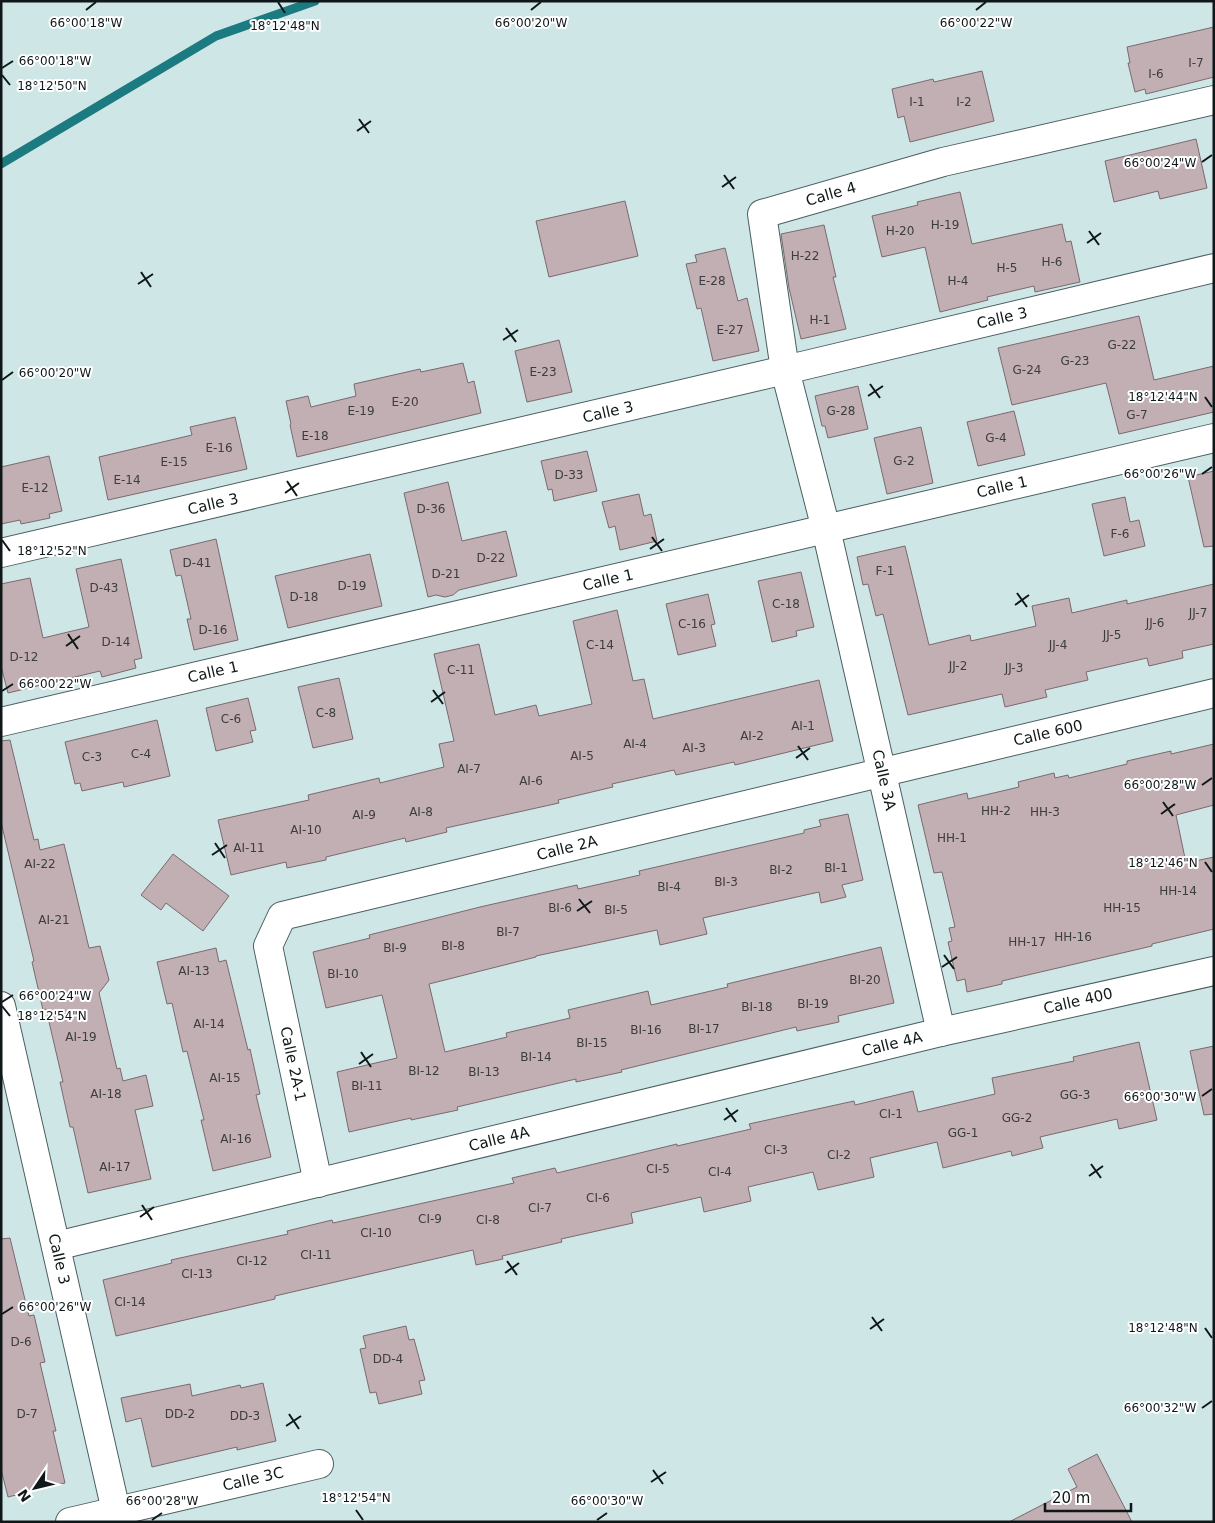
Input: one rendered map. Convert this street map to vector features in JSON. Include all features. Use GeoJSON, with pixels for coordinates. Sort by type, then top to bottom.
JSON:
{"type":"FeatureCollection","features":[{"type":"Feature","properties":{"kind":"street","name":"Calle 4"},"geometry":{"type":"LineString","coordinates":[[826,529],[784,370],[762,214],[943,162],[1214,100]]}},
{"type":"Feature","properties":{"kind":"street","name":"Calle 3"},"geometry":{"type":"LineString","coordinates":[[1,554],[1214,268]]}},
{"type":"Feature","properties":{"kind":"street","name":"Calle 1"},"geometry":{"type":"LineString","coordinates":[[1,722],[1214,438]]}},
{"type":"Feature","properties":{"kind":"street","name":"Calle 3A"},"geometry":{"type":"LineString","coordinates":[[826,529],[941,1032]]}},
{"type":"Feature","properties":{"kind":"street","name":"Calle 600"},"geometry":{"type":"LineString","coordinates":[[882,772],[1214,693]]}},
{"type":"Feature","properties":{"kind":"street","name":"Calle 2A"},"geometry":{"type":"LineString","coordinates":[[268,946],[282,916],[882,772]]}},
{"type":"Feature","properties":{"kind":"street","name":"Calle 2A-1"},"geometry":{"type":"LineString","coordinates":[[268,946],[318,1183]]}},
{"type":"Feature","properties":{"kind":"street","name":"Calle 400"},"geometry":{"type":"LineString","coordinates":[[941,1032],[1214,971]]}},
{"type":"Feature","properties":{"kind":"street","name":"Calle 3"},"geometry":{"type":"LineString","coordinates":[[1,1006],[116,1511]]}},
{"type":"Feature","properties":{"kind":"street","name":"Calle 4A"},"geometry":{"type":"LineString","coordinates":[[56,1246],[941,1032]]}},
{"type":"Feature","properties":{"kind":"street","name":"Calle 3C"},"geometry":{"type":"LineString","coordinates":[[70,1522],[319,1464]]}},
{"type":"Feature","properties":{"kind":"building"},"geometry":{"type":"Polygon","coordinates":[[[1214,27],[1214,77],[1146,94],[1145,89],[1135,92],[1128,63],[1130,63],[1127,47],[1214,27]]]}},
{"type":"Feature","properties":{"kind":"building"},"geometry":{"type":"Polygon","coordinates":[[[982,71],[994,121],[910,142],[904,116],[898,118],[892,89],[933,79],[934,82],[982,71]]]}},
{"type":"Feature","properties":{"kind":"building"},"geometry":{"type":"Polygon","coordinates":[[[1196,139],[1207,188],[1160,199],[1158,191],[1114,202],[1105,161],[1196,139]]]}},
{"type":"Feature","properties":{"kind":"building"},"geometry":{"type":"Polygon","coordinates":[[[960,192],[972,244],[1062,224],[1066,242],[1071,241],[1080,282],[1035,292],[1034,286],[987,297],[988,300],[940,312],[925,247],[882,257],[872,216],[918,205],[917,202],[960,192]]]}},
{"type":"Feature","properties":{"kind":"building"},"geometry":{"type":"Polygon","coordinates":[[[625,201],[638,256],[549,277],[536,221],[625,201]]]}},
{"type":"Feature","properties":{"kind":"building"},"geometry":{"type":"Polygon","coordinates":[[[824,225],[836,277],[833,277],[846,329],[801,339],[789,288],[781,234],[824,225]]]}},
{"type":"Feature","properties":{"kind":"building"},"geometry":{"type":"Polygon","coordinates":[[[725,248],[738,301],[747,298],[759,351],[713,361],[701,308],[697,309],[686,264],[697,262],[695,255],[725,248]]]}},
{"type":"Feature","properties":{"kind":"building"},"geometry":{"type":"Polygon","coordinates":[[[1139,316],[1154,380],[1214,366],[1214,412],[1119,434],[1106,383],[1012,405],[998,348],[1139,316]]]}},
{"type":"Feature","properties":{"kind":"building"},"geometry":{"type":"Polygon","coordinates":[[[559,340],[572,392],[527,402],[515,351],[559,340]]]}},
{"type":"Feature","properties":{"kind":"building"},"geometry":{"type":"Polygon","coordinates":[[[463,363],[468,383],[474,381],[481,413],[297,457],[286,401],[308,396],[311,407],[356,396],[354,384],[420,369],[421,372],[463,363]]]}},
{"type":"Feature","properties":{"kind":"building"},"geometry":{"type":"Polygon","coordinates":[[[858,386],[868,429],[828,438],[825,426],[822,426],[815,396],[858,386]]]}},
{"type":"Feature","properties":{"kind":"building"},"geometry":{"type":"Polygon","coordinates":[[[1014,411],[1025,455],[978,466],[967,422],[1014,411]]]}},
{"type":"Feature","properties":{"kind":"building"},"geometry":{"type":"Polygon","coordinates":[[[235,417],[247,469],[108,500],[99,457],[192,435],[190,427],[235,417]]]}},
{"type":"Feature","properties":{"kind":"building"},"geometry":{"type":"Polygon","coordinates":[[[921,427],[933,483],[887,494],[874,438],[921,427]]]}},
{"type":"Feature","properties":{"kind":"building"},"geometry":{"type":"Polygon","coordinates":[[[587,451],[597,491],[554,501],[552,489],[548,490],[541,461],[587,451]]]}},
{"type":"Feature","properties":{"kind":"building"},"geometry":{"type":"Polygon","coordinates":[[[49,456],[62,511],[49,514],[50,518],[21,524],[20,520],[1,524],[1,467],[49,456]]]}},
{"type":"Feature","properties":{"kind":"building"},"geometry":{"type":"Polygon","coordinates":[[[1214,471],[1214,546],[1204,547],[1188,477],[1214,471]]]}},
{"type":"Feature","properties":{"kind":"building"},"geometry":{"type":"Polygon","coordinates":[[[448,482],[462,541],[506,531],[517,576],[459,590],[453,595],[445,597],[436,595],[428,597],[404,493],[448,482]]]}},
{"type":"Feature","properties":{"kind":"building"},"geometry":{"type":"Polygon","coordinates":[[[639,494],[644,516],[651,514],[657,541],[620,550],[615,526],[609,528],[602,502],[639,494]]]}},
{"type":"Feature","properties":{"kind":"building"},"geometry":{"type":"Polygon","coordinates":[[[1125,497],[1130,522],[1139,520],[1145,546],[1104,556],[1092,504],[1125,497]]]}},
{"type":"Feature","properties":{"kind":"building"},"geometry":{"type":"Polygon","coordinates":[[[216,539],[238,640],[194,650],[187,619],[191,619],[181,575],[176,576],[170,550],[216,539]]]}},
{"type":"Feature","properties":{"kind":"building"},"geometry":{"type":"Polygon","coordinates":[[[905,546],[929,645],[970,635],[971,641],[1036,626],[1032,606],[1069,598],[1072,613],[1127,600],[1127,604],[1214,584],[1214,644],[1182,651],[1183,658],[1149,666],[1147,658],[1086,672],[1088,680],[1045,690],[1047,697],[1005,707],[1002,694],[908,715],[883,614],[876,616],[868,584],[863,585],[857,557],[905,546]]]}},
{"type":"Feature","properties":{"kind":"building"},"geometry":{"type":"Polygon","coordinates":[[[370,554],[382,606],[288,628],[275,576],[370,554]]]}},
{"type":"Feature","properties":{"kind":"building"},"geometry":{"type":"Polygon","coordinates":[[[121,559],[142,658],[134,660],[136,668],[102,677],[100,671],[8,693],[1,666],[1,584],[30,578],[43,638],[89,627],[76,569],[121,559]]]}},
{"type":"Feature","properties":{"kind":"building"},"geometry":{"type":"Polygon","coordinates":[[[801,572],[814,627],[796,631],[797,636],[772,642],[758,581],[801,572]]]}},
{"type":"Feature","properties":{"kind":"building"},"geometry":{"type":"Polygon","coordinates":[[[708,594],[715,624],[711,625],[716,646],[678,655],[666,604],[708,594]]]}},
{"type":"Feature","properties":{"kind":"building"},"geometry":{"type":"Polygon","coordinates":[[[617,610],[633,681],[644,679],[653,719],[819,680],[833,741],[735,765],[734,762],[676,775],[674,770],[612,784],[613,787],[558,800],[559,803],[446,828],[447,832],[406,842],[405,838],[326,857],[326,860],[287,868],[286,862],[231,875],[218,820],[309,800],[308,795],[379,778],[380,783],[444,767],[439,744],[454,741],[434,654],[479,644],[495,715],[536,705],[539,716],[592,704],[573,621],[617,610]]]}},
{"type":"Feature","properties":{"kind":"building"},"geometry":{"type":"Polygon","coordinates":[[[339,678],[353,739],[313,748],[298,687],[339,678]]]}},
{"type":"Feature","properties":{"kind":"building"},"geometry":{"type":"Polygon","coordinates":[[[248,698],[256,730],[250,731],[253,742],[216,751],[206,708],[248,698]]]}},
{"type":"Feature","properties":{"kind":"building"},"geometry":{"type":"Polygon","coordinates":[[[157,720],[170,776],[124,787],[123,782],[82,791],[80,783],[75,784],[65,742],[157,720]]]}},
{"type":"Feature","properties":{"kind":"building"},"geometry":{"type":"Polygon","coordinates":[[[10,740],[34,840],[38,839],[40,850],[64,844],[89,948],[100,946],[109,980],[99,993],[117,1069],[120,1068],[123,1081],[146,1075],[153,1106],[135,1110],[151,1179],[88,1193],[73,1127],[70,1127],[60,1082],[63,1082],[46,1009],[43,1010],[32,962],[34,961],[1,822],[1,741],[10,740]]]}},
{"type":"Feature","properties":{"kind":"building"},"geometry":{"type":"Polygon","coordinates":[[[1214,744],[1214,805],[1176,815],[1186,863],[1214,857],[1214,929],[1152,944],[1152,946],[1002,981],[1002,984],[967,992],[965,979],[957,981],[948,942],[952,941],[949,928],[955,927],[942,872],[934,873],[918,805],[967,793],[968,799],[1019,787],[1018,782],[1054,773],[1055,778],[1068,775],[1069,778],[1127,764],[1127,761],[1171,751],[1171,754],[1214,744]]]}},
{"type":"Feature","properties":{"kind":"building"},"geometry":{"type":"Polygon","coordinates":[[[848,814],[863,880],[842,885],[846,897],[821,903],[819,892],[703,918],[707,934],[660,945],[657,930],[536,956],[429,984],[445,1052],[507,1037],[506,1033],[570,1018],[568,1010],[648,991],[651,1005],[728,987],[727,984],[881,947],[894,1003],[838,1016],[839,1022],[797,1031],[796,1027],[621,1070],[622,1072],[576,1082],[576,1079],[457,1107],[458,1110],[349,1132],[337,1072],[397,1058],[382,995],[326,1008],[313,952],[370,938],[369,935],[480,907],[577,885],[578,889],[640,875],[639,871],[804,833],[804,830],[821,826],[819,820],[848,814]]]}},
{"type":"Feature","properties":{"kind":"building"},"geometry":{"type":"Polygon","coordinates":[[[173,854],[229,896],[203,931],[166,903],[161,910],[141,895],[173,854]]]}},
{"type":"Feature","properties":{"kind":"building"},"geometry":{"type":"Polygon","coordinates":[[[216,948],[219,962],[226,960],[248,1050],[250,1049],[260,1094],[256,1095],[271,1157],[213,1171],[201,1120],[204,1120],[187,1051],[183,1052],[172,1003],[167,1004],[157,962],[216,948]]]}},
{"type":"Feature","properties":{"kind":"building"},"geometry":{"type":"Polygon","coordinates":[[[1139,1042],[1157,1120],[1119,1129],[1117,1119],[1040,1137],[1043,1148],[1012,1156],[1011,1151],[943,1168],[937,1142],[870,1158],[874,1177],[818,1190],[813,1172],[748,1187],[751,1201],[704,1212],[701,1197],[631,1213],[633,1223],[561,1239],[562,1242],[502,1256],[503,1259],[476,1265],[473,1250],[275,1296],[275,1299],[116,1336],[103,1280],[172,1263],[171,1260],[288,1234],[287,1231],[332,1220],[333,1223],[514,1183],[512,1178],[555,1168],[557,1173],[677,1144],[677,1146],[751,1129],[749,1124],[854,1101],[855,1105],[913,1091],[918,1112],[995,1094],[992,1078],[1074,1061],[1073,1057],[1139,1042]]]}},
{"type":"Feature","properties":{"kind":"building"},"geometry":{"type":"Polygon","coordinates":[[[1214,1046],[1214,1114],[1204,1115],[1190,1051],[1214,1046]]]}},
{"type":"Feature","properties":{"kind":"building"},"geometry":{"type":"Polygon","coordinates":[[[10,1238],[29,1316],[34,1315],[45,1362],[40,1363],[56,1431],[53,1431],[65,1483],[8,1497],[1,1469],[1,1239],[10,1238]]]}},
{"type":"Feature","properties":{"kind":"building"},"geometry":{"type":"Polygon","coordinates":[[[406,1326],[409,1340],[414,1339],[425,1380],[419,1381],[422,1394],[379,1404],[376,1392],[370,1393],[360,1349],[366,1348],[363,1336],[406,1326]]]}},
{"type":"Feature","properties":{"kind":"building"},"geometry":{"type":"Polygon","coordinates":[[[263,1383],[276,1441],[237,1450],[237,1447],[152,1467],[141,1418],[126,1422],[121,1398],[190,1384],[192,1396],[240,1385],[241,1388],[263,1383]]]}},
{"type":"Feature","properties":{"kind":"building"},"geometry":{"type":"Polygon","coordinates":[[[1097,1454],[1132,1522],[1009,1522],[1077,1487],[1068,1469],[1097,1454]]]}},
{"type":"Feature","properties":{"kind":"waterway"},"geometry":{"type":"LineString","coordinates":[[1,164],[216,36],[315,1]]}}]}
